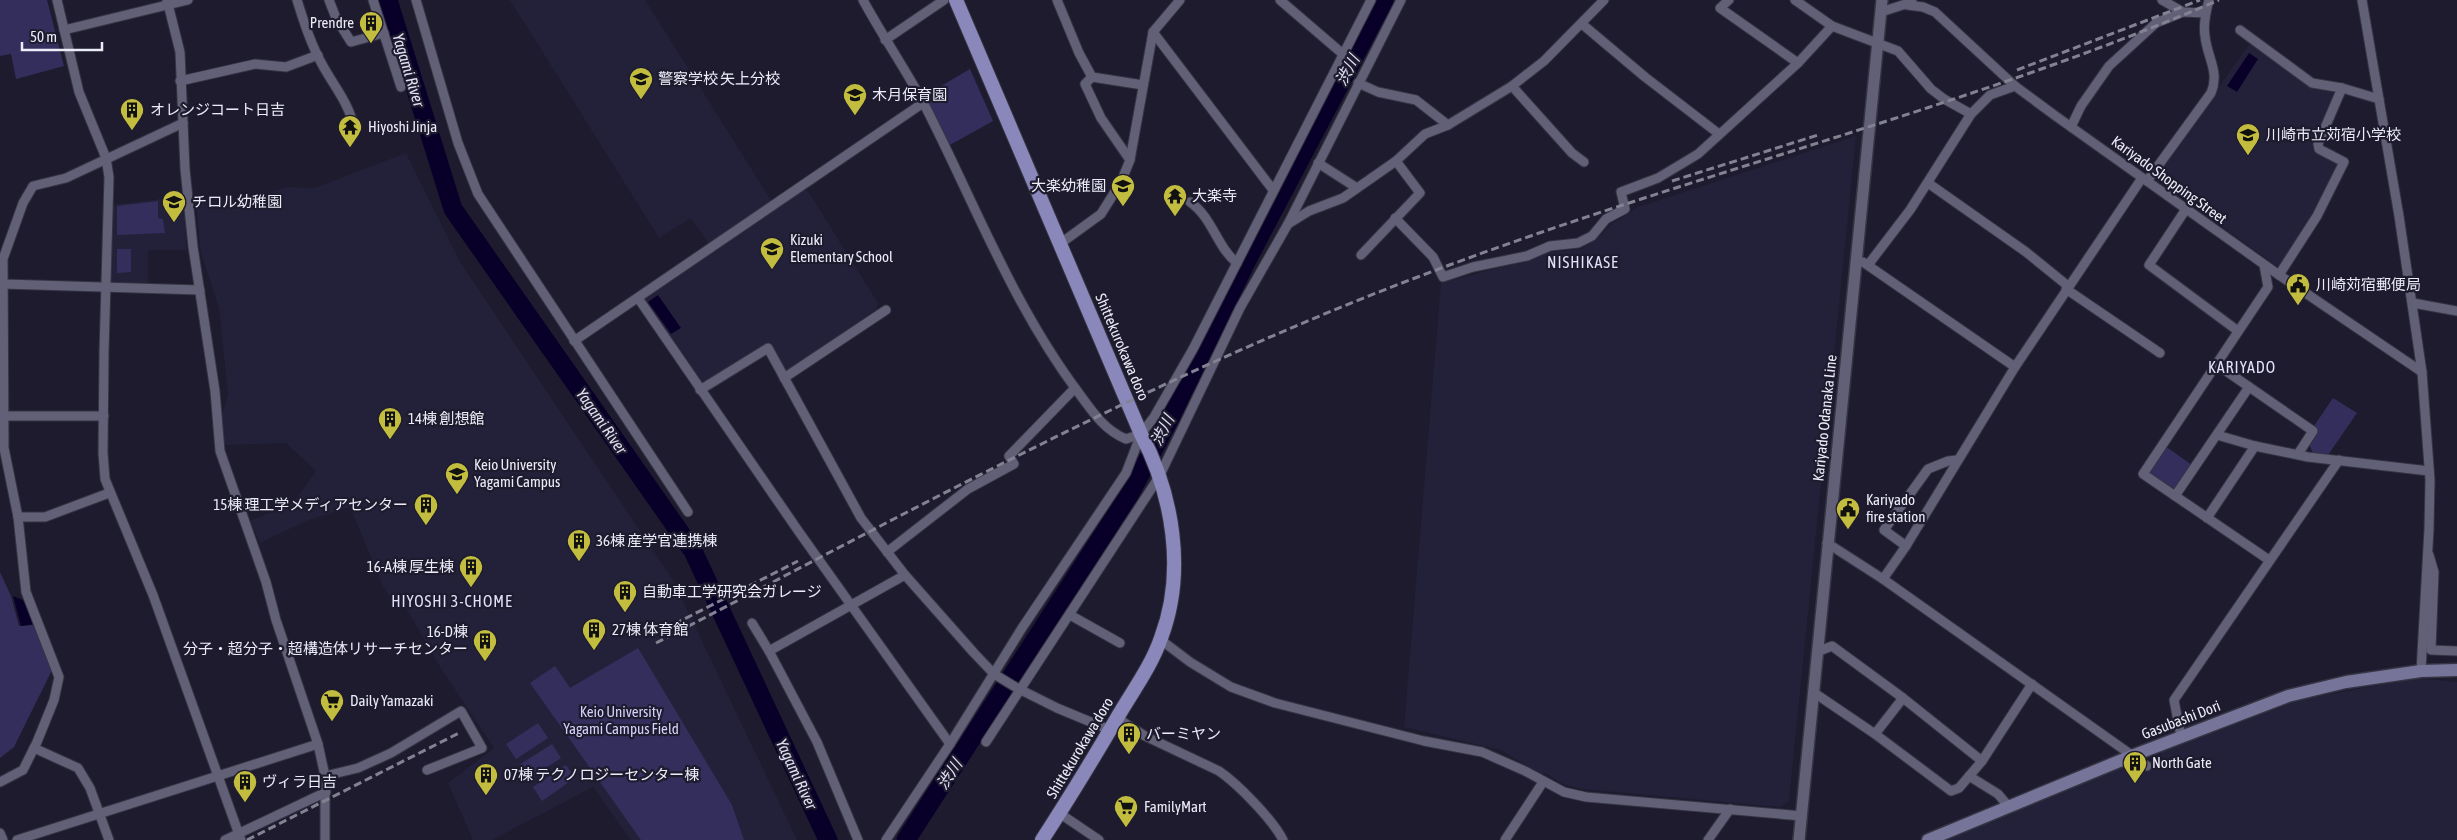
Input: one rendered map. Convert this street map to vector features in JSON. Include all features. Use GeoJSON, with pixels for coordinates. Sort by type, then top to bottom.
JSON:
{"type":"FeatureCollection","features":[{"type":"Feature","properties":{"kind":"main road","name":"Shittekurokawa doro"},"geometry":{"type":"LineString","coordinates":[[956,0],[1158,473],[1172,525],[1174,553],[1172,592],[1161,640],[1113,724],[1042,840]]}},
{"type":"Feature","properties":{"kind":"main road","name":"Gasubashi Dori"},"geometry":{"type":"LineString","coordinates":[[1928,840],[2134,755],[2288,696],[2346,682],[2421,671],[2457,670]]}},
{"type":"Feature","properties":{"kind":"street"},"geometry":{"type":"LineString","coordinates":[[57,0],[79,92],[106,158],[109,177],[103,453],[105,479],[153,595],[240,836]]}},
{"type":"Feature","properties":{"kind":"street"},"geometry":{"type":"LineString","coordinates":[[64,30],[167,3],[188,0]]}},
{"type":"Feature","properties":{"kind":"street"},"geometry":{"type":"LineString","coordinates":[[297,0],[318,56],[352,120],[354,128],[350,133]]}},
{"type":"Feature","properties":{"kind":"street"},"geometry":{"type":"LineString","coordinates":[[329,0],[336,18],[351,42],[384,33]]}},
{"type":"Feature","properties":{"kind":"street"},"geometry":{"type":"LineString","coordinates":[[373,0],[401,87]]}},
{"type":"Feature","properties":{"kind":"street"},"geometry":{"type":"LineString","coordinates":[[416,0],[458,143],[478,194],[688,512]]}},
{"type":"Feature","properties":{"kind":"street"},"geometry":{"type":"LineString","coordinates":[[863,0],[923,103],[1002,267],[1061,369],[1101,423],[1113,434],[1126,440],[1144,440]]}},
{"type":"Feature","properties":{"kind":"street"},"geometry":{"type":"LineString","coordinates":[[885,40],[944,0]]}},
{"type":"Feature","properties":{"kind":"street"},"geometry":{"type":"LineString","coordinates":[[1057,0],[1079,53],[1092,77]]}},
{"type":"Feature","properties":{"kind":"street"},"geometry":{"type":"LineString","coordinates":[[1061,243],[1101,214],[1122,182],[1130,160],[1153,32],[1180,0]]}},
{"type":"Feature","properties":{"kind":"street"},"geometry":{"type":"LineString","coordinates":[[1280,0],[1344,55]]}},
{"type":"Feature","properties":{"kind":"street"},"geometry":{"type":"LineString","coordinates":[[886,840],[996,675],[1126,473],[1154,417],[1188,358],[1371,0]]}},
{"type":"Feature","properties":{"kind":"street"},"geometry":{"type":"LineString","coordinates":[[986,742],[1019,689],[1070,615],[1158,473],[1240,308],[1288,224],[1401,0]]}},
{"type":"Feature","properties":{"kind":"street"},"geometry":{"type":"LineString","coordinates":[[1288,224],[1309,211],[1343,198],[1396,160],[1425,134],[1448,125],[1512,86],[1544,61],[1604,0]]}},
{"type":"Feature","properties":{"kind":"street"},"geometry":{"type":"LineString","coordinates":[[1730,0],[1720,8],[1798,63]]}},
{"type":"Feature","properties":{"kind":"street"},"geometry":{"type":"LineString","coordinates":[[1795,0],[1832,26],[1898,51],[1931,89],[1971,114]]}},
{"type":"Feature","properties":{"kind":"street"},"geometry":{"type":"LineString","coordinates":[[2162,0],[2183,12]]}},
{"type":"Feature","properties":{"kind":"street"},"geometry":{"type":"LineString","coordinates":[[1883,579],[1906,546],[2015,367],[2067,288],[2145,179],[2210,93],[2215,84],[2215,73],[2204,36],[2209,0]]}},
{"type":"Feature","properties":{"kind":"street"},"geometry":{"type":"LineString","coordinates":[[2362,0],[2413,303],[2422,372],[2429,471],[2428,550],[2421,671]]}},
{"type":"Feature","properties":{"kind":"street"},"geometry":{"type":"LineString","coordinates":[[1882,6],[1911,2]]}},
{"type":"Feature","properties":{"kind":"street","name":"Kariyado Shopping Street"},"geometry":{"type":"LineString","coordinates":[[1911,2],[1935,12],[2015,86],[2071,127],[2264,265],[2422,372]]}},
{"type":"Feature","properties":{"kind":"street"},"geometry":{"type":"LineString","coordinates":[[167,3],[179,44],[192,247],[215,391],[220,451],[266,582],[276,620],[318,744],[325,776],[325,840]]}},
{"type":"Feature","properties":{"kind":"street","name":"Kariyado Odanaka Line"},"geometry":{"type":"LineString","coordinates":[[1799,840],[1827,543],[1882,6]]}},
{"type":"Feature","properties":{"kind":"street"},"geometry":{"type":"LineString","coordinates":[[2071,127],[2081,106],[2109,66],[2156,23],[2183,12],[2206,13]]}},
{"type":"Feature","properties":{"kind":"street"},"geometry":{"type":"LineString","coordinates":[[1582,24],[1645,77],[1719,134]]}},
{"type":"Feature","properties":{"kind":"street"},"geometry":{"type":"LineString","coordinates":[[1395,218],[1433,257],[1442,277],[1473,267],[1527,256],[1550,246],[1578,243],[1592,236],[1606,219],[1625,209],[1621,192],[1658,178],[1698,154],[1798,63],[1832,26]]}},
{"type":"Feature","properties":{"kind":"street"},"geometry":{"type":"LineString","coordinates":[[2240,30],[2312,83],[2342,88],[2379,99]]}},
{"type":"Feature","properties":{"kind":"street"},"geometry":{"type":"LineString","coordinates":[[1153,32],[1274,190]]}},
{"type":"Feature","properties":{"kind":"street"},"geometry":{"type":"LineString","coordinates":[[180,80],[255,64],[286,67],[318,56]]}},
{"type":"Feature","properties":{"kind":"street"},"geometry":{"type":"LineString","coordinates":[[1092,77],[1085,84],[1114,138],[1130,160]]}},
{"type":"Feature","properties":{"kind":"street"},"geometry":{"type":"LineString","coordinates":[[1092,77],[1143,85]]}},
{"type":"Feature","properties":{"kind":"street"},"geometry":{"type":"LineString","coordinates":[[1358,83],[1378,92],[1416,100],[1448,125]]}},
{"type":"Feature","properties":{"kind":"street"},"geometry":{"type":"LineString","coordinates":[[1512,86],[1572,152],[1584,162]]}},
{"type":"Feature","properties":{"kind":"street"},"geometry":{"type":"LineString","coordinates":[[1868,265],[1928,183],[1971,114],[1990,95],[2015,86]]}},
{"type":"Feature","properties":{"kind":"street"},"geometry":{"type":"LineString","coordinates":[[2279,275],[2317,216],[2344,162],[2319,149],[2318,144],[2342,88]]}},
{"type":"Feature","properties":{"kind":"street"},"geometry":{"type":"LineString","coordinates":[[574,341],[923,103]]}},
{"type":"Feature","properties":{"kind":"street"},"geometry":{"type":"LineString","coordinates":[[0,782],[23,770],[54,700],[59,677],[26,592],[18,517],[4,448],[3,258],[11,231],[33,186],[66,178],[184,122]]}},
{"type":"Feature","properties":{"kind":"street"},"geometry":{"type":"LineString","coordinates":[[1361,255],[1420,193],[1396,160]]}},
{"type":"Feature","properties":{"kind":"street"},"geometry":{"type":"LineString","coordinates":[[1318,162],[1357,188]]}},
{"type":"Feature","properties":{"kind":"street"},"geometry":{"type":"LineString","coordinates":[[1928,183],[2026,252],[2067,288],[2160,353]]}},
{"type":"Feature","properties":{"kind":"street"},"geometry":{"type":"LineString","coordinates":[[1190,202],[1212,224],[1226,254],[1237,263]]}},
{"type":"Feature","properties":{"kind":"street"},"geometry":{"type":"LineString","coordinates":[[2186,209],[2149,265],[2238,331]]}},
{"type":"Feature","properties":{"kind":"street"},"geometry":{"type":"LineString","coordinates":[[1856,257],[2015,367]]}},
{"type":"Feature","properties":{"kind":"street"},"geometry":{"type":"LineString","coordinates":[[2264,265],[2268,287],[2143,473],[2269,560]]}},
{"type":"Feature","properties":{"kind":"street"},"geometry":{"type":"LineString","coordinates":[[3,284],[200,290]]}},
{"type":"Feature","properties":{"kind":"street"},"geometry":{"type":"LineString","coordinates":[[638,298],[850,605],[950,744]]}},
{"type":"Feature","properties":{"kind":"street"},"geometry":{"type":"LineString","coordinates":[[2413,303],[2457,311]]}},
{"type":"Feature","properties":{"kind":"street"},"geometry":{"type":"LineString","coordinates":[[784,378],[886,310]]}},
{"type":"Feature","properties":{"kind":"street"},"geometry":{"type":"LineString","coordinates":[[700,390],[768,348],[861,518],[905,574],[996,675],[1057,708],[1113,724],[1145,736],[1219,771],[1244,790],[1283,840]]}},
{"type":"Feature","properties":{"kind":"street"},"geometry":{"type":"LineString","coordinates":[[2216,364],[2313,431],[2298,454]]}},
{"type":"Feature","properties":{"kind":"street"},"geometry":{"type":"LineString","coordinates":[[2175,496],[2249,387]]}},
{"type":"Feature","properties":{"kind":"street"},"geometry":{"type":"LineString","coordinates":[[887,552],[968,489],[1014,464],[1009,456],[1075,388]]}},
{"type":"Feature","properties":{"kind":"street"},"geometry":{"type":"LineString","coordinates":[[4,416],[104,416]]}},
{"type":"Feature","properties":{"kind":"street"},"geometry":{"type":"LineString","coordinates":[[2217,435],[2255,446],[2298,454],[2429,471]]}},
{"type":"Feature","properties":{"kind":"street"},"geometry":{"type":"LineString","coordinates":[[2207,518],[2255,446]]}},
{"type":"Feature","properties":{"kind":"street"},"geometry":{"type":"LineString","coordinates":[[1906,546],[1884,530],[1928,469],[1948,460],[1957,460]]}},
{"type":"Feature","properties":{"kind":"street"},"geometry":{"type":"LineString","coordinates":[[2181,737],[2174,700],[2339,460]]}},
{"type":"Feature","properties":{"kind":"street"},"geometry":{"type":"LineString","coordinates":[[18,517],[45,517],[109,492]]}},
{"type":"Feature","properties":{"kind":"street"},"geometry":{"type":"LineString","coordinates":[[1827,543],[1883,579],[2147,766]]}},
{"type":"Feature","properties":{"kind":"street"},"geometry":{"type":"LineString","coordinates":[[2428,550],[2434,572],[2431,650],[2457,651]]}},
{"type":"Feature","properties":{"kind":"street"},"geometry":{"type":"LineString","coordinates":[[769,651],[905,574]]}},
{"type":"Feature","properties":{"kind":"street"},"geometry":{"type":"LineString","coordinates":[[1070,615],[1120,643]]}},
{"type":"Feature","properties":{"kind":"street"},"geometry":{"type":"LineString","coordinates":[[752,623],[817,742],[858,840]]}},
{"type":"Feature","properties":{"kind":"street"},"geometry":{"type":"LineString","coordinates":[[1161,640],[1190,662],[1232,687],[1275,703],[1424,741],[1482,752],[1525,771],[1564,792],[1586,797],[1802,816]]}},
{"type":"Feature","properties":{"kind":"street"},"geometry":{"type":"LineString","coordinates":[[1817,652],[1832,646],[1903,698],[1982,760]]}},
{"type":"Feature","properties":{"kind":"street"},"geometry":{"type":"LineString","coordinates":[[1813,692],[1875,734],[1951,791],[1959,788],[1970,776],[2032,684]]}},
{"type":"Feature","properties":{"kind":"street"},"geometry":{"type":"LineString","coordinates":[[1875,734],[1903,698]]}},
{"type":"Feature","properties":{"kind":"street"},"geometry":{"type":"LineString","coordinates":[[325,776],[358,768],[391,753],[461,711],[482,748],[427,770]]}},
{"type":"Feature","properties":{"kind":"street"},"geometry":{"type":"LineString","coordinates":[[16,840],[318,744]]}},
{"type":"Feature","properties":{"kind":"street"},"geometry":{"type":"LineString","coordinates":[[34,748],[78,768],[84,775],[101,814],[109,840]]}},
{"type":"Feature","properties":{"kind":"street"},"geometry":{"type":"LineString","coordinates":[[1970,776],[1998,794],[2009,807]]}},
{"type":"Feature","properties":{"kind":"street"},"geometry":{"type":"LineString","coordinates":[[1505,840],[1543,782]]}},
{"type":"Feature","properties":{"kind":"street"},"geometry":{"type":"LineString","coordinates":[[225,840],[240,836],[326,792]]}},
{"type":"Feature","properties":{"kind":"street"},"geometry":{"type":"LineString","coordinates":[[1708,840],[1730,809]]}},
{"type":"Feature","properties":{"kind":"street"},"geometry":{"type":"LineString","coordinates":[[1059,813],[1095,839]]}},
{"type":"Feature","properties":{"kind":"street"},"geometry":{"type":"LineString","coordinates":[[0,833],[2,840]]}},
{"type":"Feature","properties":{"kind":"shaded area","name":"警察学校 矢上分校"},"geometry":{"type":"Polygon","coordinates":[[[510,0],[645,0],[771,200],[769,204],[710,245],[691,218],[659,238],[510,0]]]}},
{"type":"Feature","properties":{"kind":"shaded area","name":"川崎市立苅宿小学校"},"geometry":{"type":"Polygon","coordinates":[[[2250,43],[2311,86],[2337,92],[2316,143],[2340,166],[2312,217],[2280,266],[2277,266],[2157,180],[2156,175],[2250,43]]]}},
{"type":"Feature","properties":{"kind":"shaded area"},"geometry":{"type":"Polygon","coordinates":[[[2249,53],[2258,59],[2237,92],[2227,86],[2249,53]]]}},
{"type":"Feature","properties":{"kind":"shaded area"},"geometry":{"type":"Polygon","coordinates":[[[1856,136],[1789,801],[1781,807],[1582,789],[1563,784],[1545,773],[1542,775],[1501,750],[1404,727],[1441,283],[1521,262],[1541,253],[1581,249],[1596,240],[1613,223],[1638,207],[1856,136]]]}},
{"type":"Feature","properties":{"kind":"shaded area","name":"Keio University Yagami Campus"},"geometry":{"type":"Polygon","coordinates":[[[406,153],[460,262],[673,580],[797,840],[631,840],[593,787],[492,840],[473,840],[448,783],[494,748],[442,670],[406,608],[390,597],[383,586],[350,507],[306,521],[260,543],[250,521],[294,502],[316,471],[286,443],[225,445],[221,417],[228,395],[219,308],[201,253],[196,203],[262,196],[285,187],[315,188],[406,153]]]}},
{"type":"Feature","properties":{"kind":"shaded area","name":"Kizuki Elementary School"},"geometry":{"type":"Polygon","coordinates":[[[802,190],[808,191],[878,303],[877,309],[785,373],[768,342],[705,384],[700,383],[644,302],[645,299],[802,190]]]}},
{"type":"Feature","properties":{"kind":"shaded area"},"geometry":{"type":"Polygon","coordinates":[[[185,196],[186,250],[148,250],[148,285],[110,283],[112,205],[185,196]]]}},
{"type":"Feature","properties":{"kind":"shaded area"},"geometry":{"type":"Polygon","coordinates":[[[658,295],[681,328],[671,334],[648,302],[658,295]]]}},
{"type":"Feature","properties":{"kind":"shaded area"},"geometry":{"type":"Polygon","coordinates":[[[13,596],[25,601],[35,624],[21,626],[13,596]]]}},
{"type":"Feature","properties":{"kind":"shaded area"},"geometry":{"type":"Polygon","coordinates":[[[2416,678],[2457,682],[2457,840],[1942,840],[2121,767],[2130,773],[2157,761],[2165,748],[2288,702],[2416,678]]]}},
{"type":"Feature","properties":{"kind":"green space"},"geometry":{"type":"Polygon","coordinates":[[[0,0],[47,0],[64,66],[16,79],[11,54],[0,56],[0,0]]]}},
{"type":"Feature","properties":{"kind":"green space"},"geometry":{"type":"Polygon","coordinates":[[[970,69],[993,121],[948,146],[924,96],[970,69]]]}},
{"type":"Feature","properties":{"kind":"green space"},"geometry":{"type":"Polygon","coordinates":[[[158,201],[158,218],[163,219],[165,233],[117,235],[117,206],[158,201]]]}},
{"type":"Feature","properties":{"kind":"green space"},"geometry":{"type":"Polygon","coordinates":[[[117,249],[131,249],[131,272],[117,273],[117,249]]]}},
{"type":"Feature","properties":{"kind":"green space"},"geometry":{"type":"Polygon","coordinates":[[[2333,398],[2357,413],[2328,455],[2313,453],[2309,444],[2316,433],[2314,426],[2333,398]]]}},
{"type":"Feature","properties":{"kind":"green space"},"geometry":{"type":"Polygon","coordinates":[[[2165,446],[2192,465],[2176,489],[2172,490],[2149,475],[2149,471],[2165,446]]]}},
{"type":"Feature","properties":{"kind":"green space"},"geometry":{"type":"Polygon","coordinates":[[[0,572],[11,596],[19,626],[34,625],[52,670],[14,747],[0,758],[0,572]]]}},
{"type":"Feature","properties":{"kind":"green space","name":"Keio University Yagami Campus Field"},"geometry":{"type":"Polygon","coordinates":[[[638,648],[732,805],[744,840],[641,840],[530,683],[555,666],[570,688],[638,648]]]}},
{"type":"Feature","properties":{"kind":"green space"},"geometry":{"type":"Polygon","coordinates":[[[538,723],[548,738],[516,759],[506,744],[538,723]]]}},
{"type":"Feature","properties":{"kind":"green space"},"geometry":{"type":"Polygon","coordinates":[[[552,744],[561,758],[529,779],[519,765],[552,744]]]}},
{"type":"Feature","properties":{"kind":"green space"},"geometry":{"type":"Polygon","coordinates":[[[566,765],[575,778],[542,801],[533,787],[566,765]]]}},
{"type":"Feature","properties":{"kind":"waterway","name":"Yagami River"},"geometry":{"type":"LineString","coordinates":[[388,0],[453,209],[693,551],[828,840]]}},
{"type":"Feature","properties":{"kind":"waterway","name":"渋川"},"geometry":{"type":"LineString","coordinates":[[906,840],[1129,495],[1171,416],[1246,262],[1384,0]]}},
{"type":"Feature","properties":{"kind":"railway"},"geometry":{"type":"LineString","coordinates":[[2017,70],[2200,0]]}},
{"type":"Feature","properties":{"kind":"railway"},"geometry":{"type":"LineString","coordinates":[[656,643],[1034,448],[1226,356],[1324,314],[1423,275],[1621,205],[2022,76],[2121,40],[2219,0]]}},
{"type":"Feature","properties":{"kind":"railway"},"geometry":{"type":"LineString","coordinates":[[1672,181],[1818,135]]}},
{"type":"Feature","properties":{"kind":"railway"},"geometry":{"type":"LineString","coordinates":[[653,635],[798,561]]}},
{"type":"Feature","properties":{"kind":"railway"},"geometry":{"type":"LineString","coordinates":[[247,840],[461,732]]}},
{"type":"Feature","properties":{"kind":"place","name":"Prendre"},"geometry":{"type":"Point","coordinates":[371,44]}},
{"type":"Feature","properties":{"kind":"place","name":"警察学校 矢上分校"},"geometry":{"type":"Point","coordinates":[641,100]}},
{"type":"Feature","properties":{"kind":"place","name":"木月保育園"},"geometry":{"type":"Point","coordinates":[855,116]}},
{"type":"Feature","properties":{"kind":"place","name":"オレンジコート日吉"},"geometry":{"type":"Point","coordinates":[132,131]}},
{"type":"Feature","properties":{"kind":"place","name":"Hiyoshi Jinja"},"geometry":{"type":"Point","coordinates":[350,148]}},
{"type":"Feature","properties":{"kind":"place","name":"川崎市立苅宿小学校"},"geometry":{"type":"Point","coordinates":[2248,156]}},
{"type":"Feature","properties":{"kind":"place","name":"大楽幼稚園"},"geometry":{"type":"Point","coordinates":[1123,207]}},
{"type":"Feature","properties":{"kind":"place","name":"大楽寺"},"geometry":{"type":"Point","coordinates":[1175,217]}},
{"type":"Feature","properties":{"kind":"place","name":"チロル幼稚園"},"geometry":{"type":"Point","coordinates":[174,223]}},
{"type":"Feature","properties":{"kind":"place","name":"Kizuki Elementary School"},"geometry":{"type":"Point","coordinates":[772,270]}},
{"type":"Feature","properties":{"kind":"place","name":"川崎苅宿郵便局"},"geometry":{"type":"Point","coordinates":[2298,306]}},
{"type":"Feature","properties":{"kind":"place","name":"14棟 創想館"},"geometry":{"type":"Point","coordinates":[390,440]}},
{"type":"Feature","properties":{"kind":"place","name":"Keio University Yagami Campus"},"geometry":{"type":"Point","coordinates":[457,495]}},
{"type":"Feature","properties":{"kind":"place","name":"15棟 理工学メディアセンター"},"geometry":{"type":"Point","coordinates":[426,526]}},
{"type":"Feature","properties":{"kind":"place","name":"Kariyado fire station"},"geometry":{"type":"Point","coordinates":[1848,530]}},
{"type":"Feature","properties":{"kind":"place","name":"36棟 産学官連携棟"},"geometry":{"type":"Point","coordinates":[579,562]}},
{"type":"Feature","properties":{"kind":"place","name":"16-A棟 厚生棟"},"geometry":{"type":"Point","coordinates":[471,588]}},
{"type":"Feature","properties":{"kind":"place","name":"自動車工学研究会ガレージ"},"geometry":{"type":"Point","coordinates":[625,613]}},
{"type":"Feature","properties":{"kind":"place","name":"27棟 体育館"},"geometry":{"type":"Point","coordinates":[594,651]}},
{"type":"Feature","properties":{"kind":"place","name":"16-D棟 分子・超分子・超構造体リサーチセンター"},"geometry":{"type":"Point","coordinates":[485,662]}},
{"type":"Feature","properties":{"kind":"place","name":"Daily Yamazaki"},"geometry":{"type":"Point","coordinates":[332,722]}},
{"type":"Feature","properties":{"kind":"place","name":"バーミヤン"},"geometry":{"type":"Point","coordinates":[1129,755]}},
{"type":"Feature","properties":{"kind":"place","name":"North Gate"},"geometry":{"type":"Point","coordinates":[2135,784]}},
{"type":"Feature","properties":{"kind":"place","name":"07棟 テクノロジーセンター棟"},"geometry":{"type":"Point","coordinates":[486,796]}},
{"type":"Feature","properties":{"kind":"place","name":"ヴィラ日吉"},"geometry":{"type":"Point","coordinates":[245,803]}},
{"type":"Feature","properties":{"kind":"place","name":"FamilyMart"},"geometry":{"type":"Point","coordinates":[1126,828]}},
{"type":"Feature","properties":{"kind":"district","name":"NISHIKASE"},"geometry":{"type":"Point","coordinates":[1583,262]}},
{"type":"Feature","properties":{"kind":"district","name":"KARIYADO"},"geometry":{"type":"Point","coordinates":[2242,367]}},
{"type":"Feature","properties":{"kind":"district","name":"HIYOSHI 3-CHOME"},"geometry":{"type":"Point","coordinates":[452,601]}}]}
